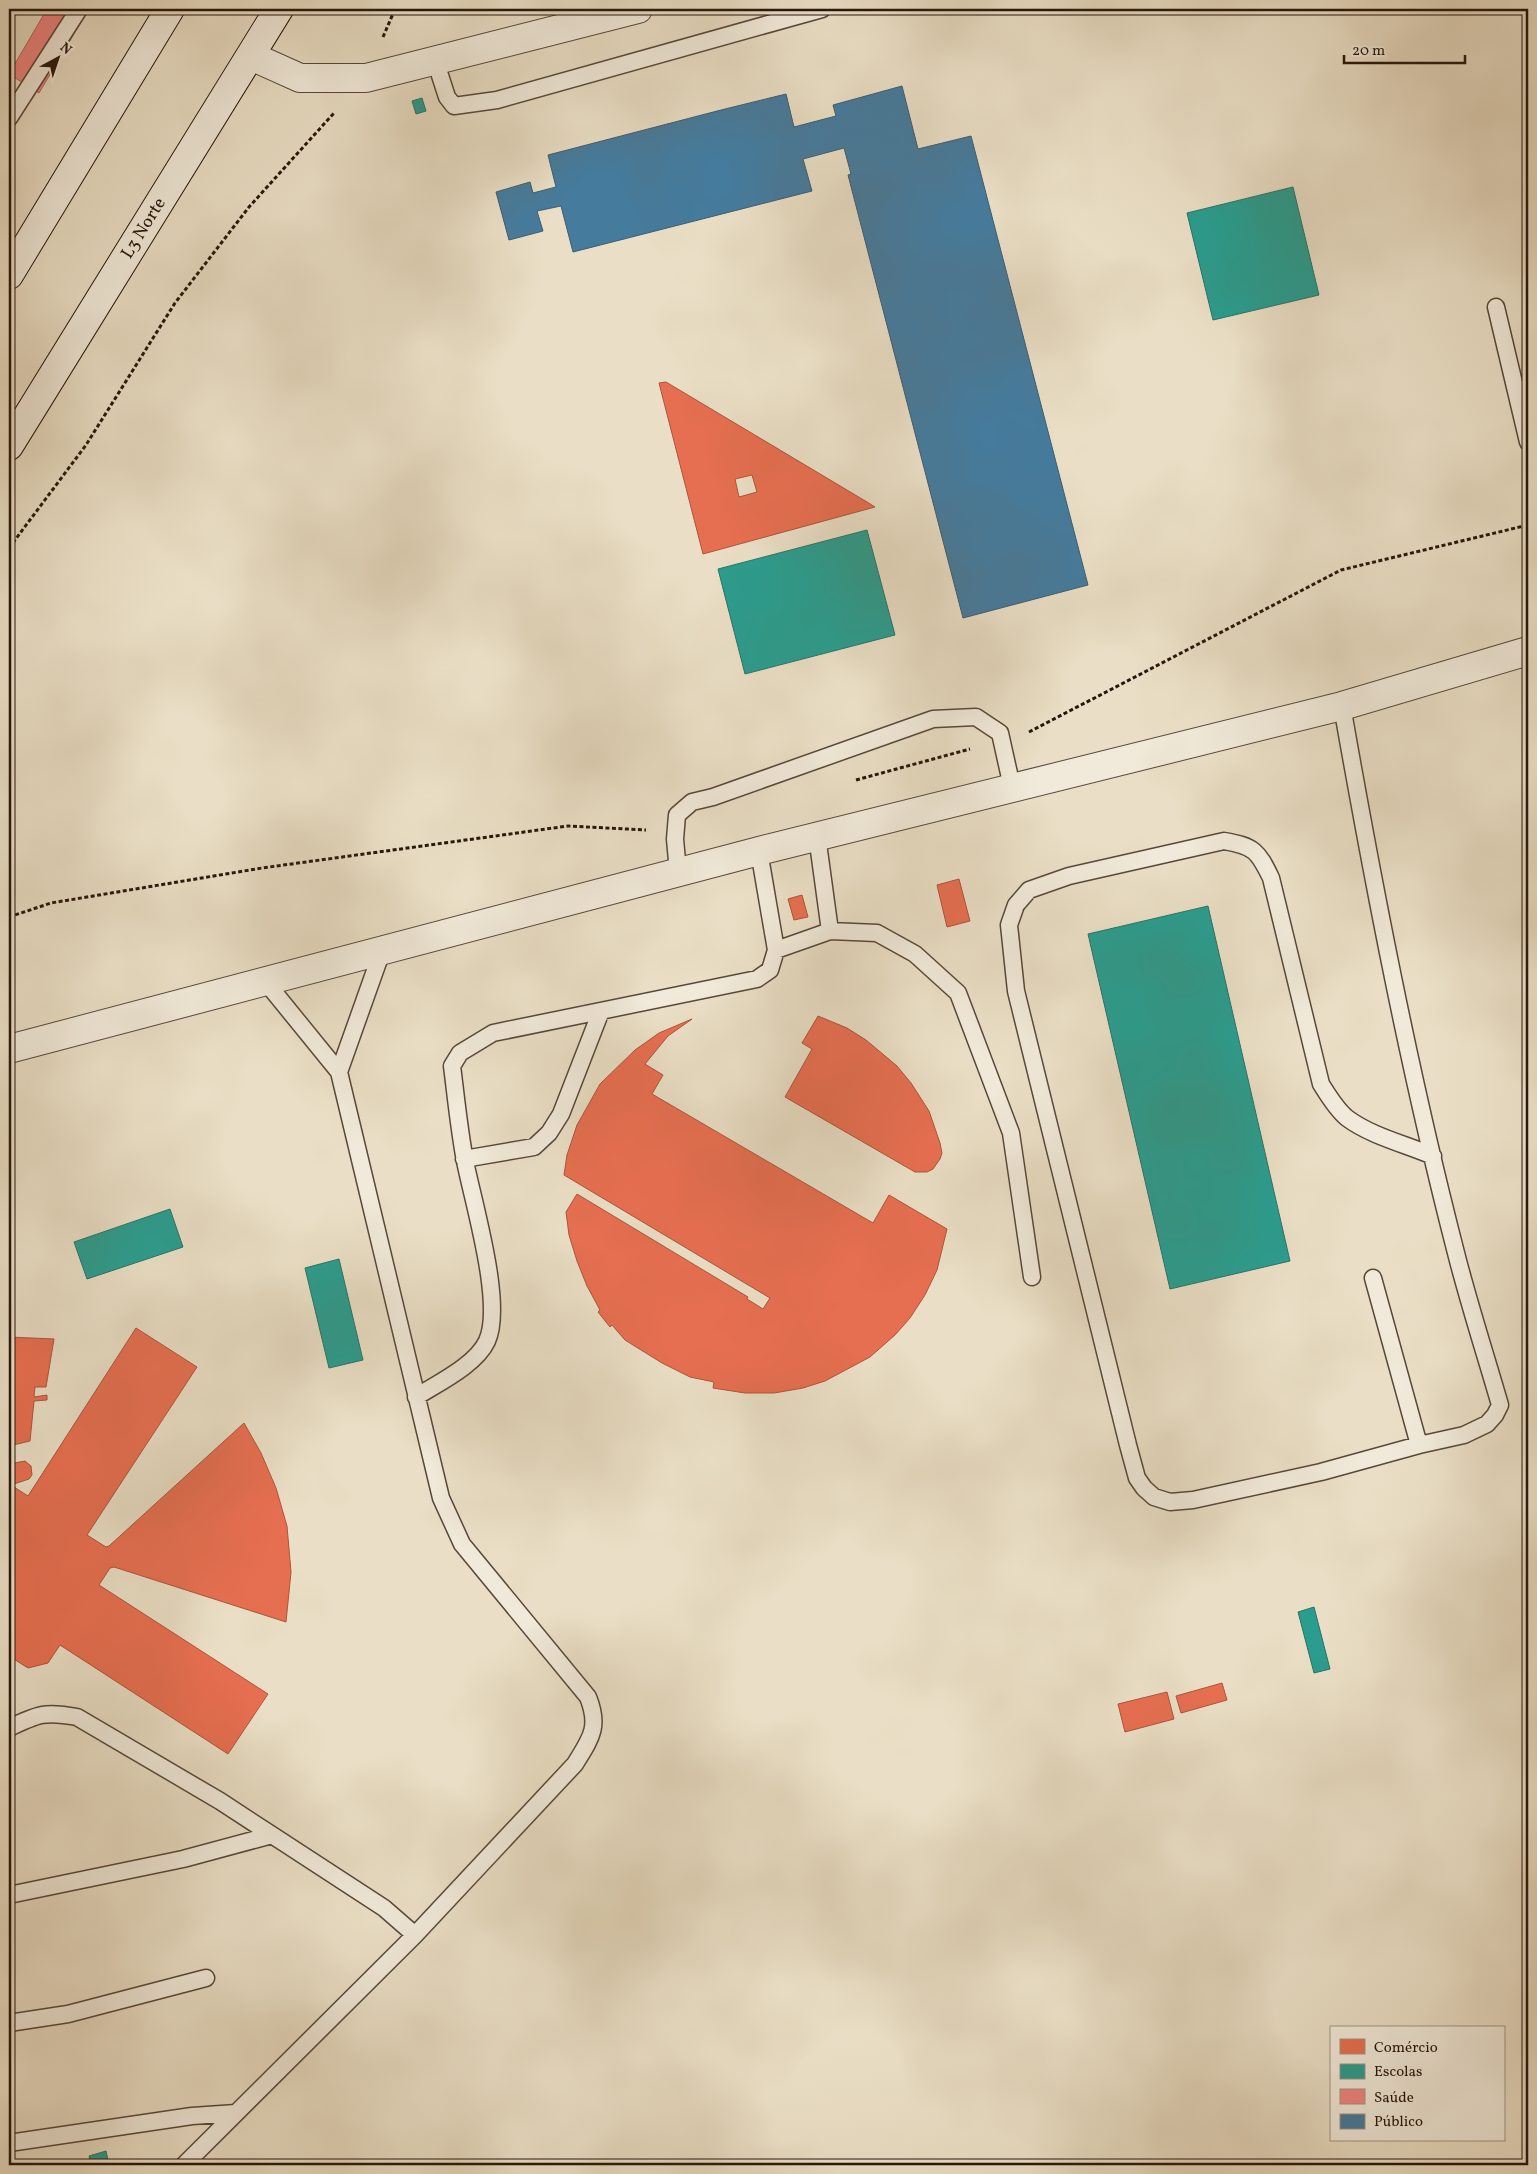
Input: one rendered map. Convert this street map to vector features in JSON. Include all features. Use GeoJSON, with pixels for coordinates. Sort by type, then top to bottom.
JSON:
{"type":"FeatureCollection","features":[{"type":"Feature","properties":{"kind":"street"},"geometry":{"type":"LineString","coordinates":[[9,275],[170,9]]}},
{"type":"Feature","properties":{"kind":"street","name":"L3 Norte"},"geometry":{"type":"LineString","coordinates":[[9,446],[279,9]]}},
{"type":"Feature","properties":{"kind":"street"},"geometry":{"type":"LineString","coordinates":[[251,56],[300,78],[366,78],[638,9]]}},
{"type":"Feature","properties":{"kind":"street"},"geometry":{"type":"LineString","coordinates":[[9,1049],[817,836],[1342,706],[1528,651]]}},
{"type":"Feature","properties":{"kind":"lane"},"geometry":{"type":"LineString","coordinates":[[9,118],[79,9]]}},
{"type":"Feature","properties":{"kind":"lane"},"geometry":{"type":"LineString","coordinates":[[435,60],[447,96],[454,106],[497,100],[822,9]]}},
{"type":"Feature","properties":{"kind":"lane"},"geometry":{"type":"LineString","coordinates":[[1496,307],[1528,442]]}},
{"type":"Feature","properties":{"kind":"lane"},"geometry":{"type":"LineString","coordinates":[[1342,706],[1367,848],[1402,1023],[1455,1250],[1500,1405],[1495,1415],[1487,1424],[1464,1435],[1419,1445],[1320,1472],[1193,1500],[1170,1502],[1154,1497],[1137,1478],[1016,991],[1009,925],[1016,905],[1029,890],[1069,876],[1224,841],[1242,844],[1260,855],[1271,878],[1321,1084],[1332,1102],[1347,1118],[1372,1131],[1433,1156]]}},
{"type":"Feature","properties":{"kind":"lane"},"geometry":{"type":"LineString","coordinates":[[678,872],[675,839],[677,814],[692,802],[713,797],[933,719],[976,716],[1000,733],[1012,787]]}},
{"type":"Feature","properties":{"kind":"lane"},"geometry":{"type":"LineString","coordinates":[[817,836],[830,931]]}},
{"type":"Feature","properties":{"kind":"lane"},"geometry":{"type":"LineString","coordinates":[[416,1397],[461,1368],[478,1354],[487,1340],[491,1320],[491,1288],[464,1159],[452,1066],[460,1054],[493,1033],[757,979],[770,970],[776,950],[759,851]]}},
{"type":"Feature","properties":{"kind":"lane"},"geometry":{"type":"LineString","coordinates":[[776,950],[830,931],[877,933],[915,954],[958,993],[1011,1133],[1032,1277]]}},
{"type":"Feature","properties":{"kind":"lane"},"geometry":{"type":"LineString","coordinates":[[339,1072],[382,950]]}},
{"type":"Feature","properties":{"kind":"lane"},"geometry":{"type":"LineString","coordinates":[[184,2165],[415,1935],[575,1764],[591,1737],[595,1714],[588,1697],[462,1544],[440,1498],[339,1072],[264,981]]}},
{"type":"Feature","properties":{"kind":"lane"},"geometry":{"type":"LineString","coordinates":[[464,1159],[534,1147],[549,1133],[561,1114],[602,1011]]}},
{"type":"Feature","properties":{"kind":"lane"},"geometry":{"type":"LineString","coordinates":[[1373,1278],[1419,1445]]}},
{"type":"Feature","properties":{"kind":"lane"},"geometry":{"type":"LineString","coordinates":[[9,1728],[30,1718],[52,1712],[77,1717],[220,1801],[272,1834],[384,1908],[415,1935]]}},
{"type":"Feature","properties":{"kind":"lane"},"geometry":{"type":"LineString","coordinates":[[9,1895],[183,1859],[272,1834]]}},
{"type":"Feature","properties":{"kind":"lane"},"geometry":{"type":"LineString","coordinates":[[9,2023],[68,2014],[206,1978]]}},
{"type":"Feature","properties":{"kind":"lane"},"geometry":{"type":"LineString","coordinates":[[9,2143],[192,2116],[236,2113]]}},
{"type":"Feature","properties":{"kind":"path"},"geometry":{"type":"LineString","coordinates":[[9,548],[86,445],[175,303],[249,207],[366,78],[395,9]]}},
{"type":"Feature","properties":{"kind":"building: Comércio"},"geometry":{"type":"Polygon","coordinates":[[[666,382],[875,507],[703,554],[659,383],[666,382]],[[752,475],[735,479],[739,497],[757,492],[752,475]]]}},
{"type":"Feature","properties":{"kind":"building: Comércio"},"geometry":{"type":"Polygon","coordinates":[[[959,879],[970,921],[947,927],[937,885],[959,879]]]}},
{"type":"Feature","properties":{"kind":"building: Comércio"},"geometry":{"type":"Polygon","coordinates":[[[802,895],[808,917],[794,920],[788,899],[802,895]]]}},
{"type":"Feature","properties":{"kind":"building: Comércio"},"geometry":{"type":"Polygon","coordinates":[[[818,1016],[847,1028],[866,1040],[897,1066],[911,1083],[929,1111],[940,1143],[942,1153],[933,1169],[927,1172],[915,1172],[785,1097],[812,1049],[802,1043],[818,1016]]]}},
{"type":"Feature","properties":{"kind":"building: Comércio"},"geometry":{"type":"Polygon","coordinates":[[[692,1019],[668,1036],[645,1064],[663,1075],[652,1094],[873,1223],[889,1195],[947,1229],[937,1270],[925,1295],[910,1318],[895,1335],[870,1357],[825,1381],[803,1388],[774,1393],[745,1393],[713,1388],[714,1382],[690,1377],[662,1363],[625,1340],[612,1325],[610,1327],[598,1312],[600,1310],[587,1286],[577,1261],[569,1235],[566,1212],[577,1194],[748,1297],[747,1299],[763,1309],[770,1298],[564,1175],[567,1155],[577,1125],[600,1084],[635,1050],[659,1033],[692,1019]]]}},
{"type":"Feature","properties":{"kind":"building: Comércio"},"geometry":{"type":"Polygon","coordinates":[[[136,1328],[197,1367],[87,1535],[106,1547],[109,1546],[244,1423],[261,1453],[276,1488],[287,1526],[291,1572],[286,1622],[114,1567],[110,1568],[99,1585],[268,1694],[228,1754],[60,1645],[48,1663],[28,1668],[9,1656],[9,1464],[25,1461],[31,1466],[32,1475],[29,1479],[11,1485],[28,1496],[136,1328]]]}},
{"type":"Feature","properties":{"kind":"building: Comércio"},"geometry":{"type":"Polygon","coordinates":[[[9,1337],[54,1339],[46,1387],[35,1387],[34,1397],[47,1395],[47,1400],[34,1401],[30,1441],[9,1446],[9,1337]]]}},
{"type":"Feature","properties":{"kind":"building: Comércio"},"geometry":{"type":"Polygon","coordinates":[[[1222,1683],[1227,1700],[1181,1713],[1176,1696],[1222,1683]]]}},
{"type":"Feature","properties":{"kind":"building: Comércio"},"geometry":{"type":"Polygon","coordinates":[[[1167,1692],[1174,1719],[1125,1732],[1118,1704],[1167,1692]]]}},
{"type":"Feature","properties":{"kind":"building: Escolas"},"geometry":{"type":"Polygon","coordinates":[[[422,98],[426,111],[416,114],[412,101],[422,98]]]}},
{"type":"Feature","properties":{"kind":"building: Escolas"},"geometry":{"type":"Polygon","coordinates":[[[1293,187],[1319,295],[1213,320],[1187,213],[1293,187]]]}},
{"type":"Feature","properties":{"kind":"building: Escolas"},"geometry":{"type":"Polygon","coordinates":[[[867,530],[895,635],[745,674],[718,569],[867,530]]]}},
{"type":"Feature","properties":{"kind":"building: Escolas"},"geometry":{"type":"Polygon","coordinates":[[[1208,906],[1290,1261],[1170,1289],[1088,934],[1208,906]]]}},
{"type":"Feature","properties":{"kind":"building: Escolas"},"geometry":{"type":"Polygon","coordinates":[[[170,1209],[183,1247],[87,1279],[74,1242],[170,1209]]]}},
{"type":"Feature","properties":{"kind":"building: Escolas"},"geometry":{"type":"Polygon","coordinates":[[[339,1259],[363,1360],[329,1368],[305,1268],[339,1259]]]}},
{"type":"Feature","properties":{"kind":"building: Escolas"},"geometry":{"type":"Polygon","coordinates":[[[1314,1607],[1330,1669],[1314,1673],[1298,1612],[1314,1607]]]}},
{"type":"Feature","properties":{"kind":"building: Escolas"},"geometry":{"type":"Polygon","coordinates":[[[106,2151],[109,2165],[91,2165],[89,2156],[106,2151]]]}},
{"type":"Feature","properties":{"kind":"building: Saúde"},"geometry":{"type":"Polygon","coordinates":[[[47,9],[78,9],[84,17],[39,93],[9,74],[47,9]]]}},
{"type":"Feature","properties":{"kind":"building: Público"},"geometry":{"type":"Polygon","coordinates":[[[902,86],[918,149],[971,136],[1088,585],[963,618],[848,175],[851,174],[844,148],[803,159],[812,191],[573,252],[561,206],[537,211],[543,231],[509,240],[496,192],[530,182],[533,193],[556,187],[548,155],[786,94],[794,127],[836,116],[833,105],[902,86]]]}}]}
